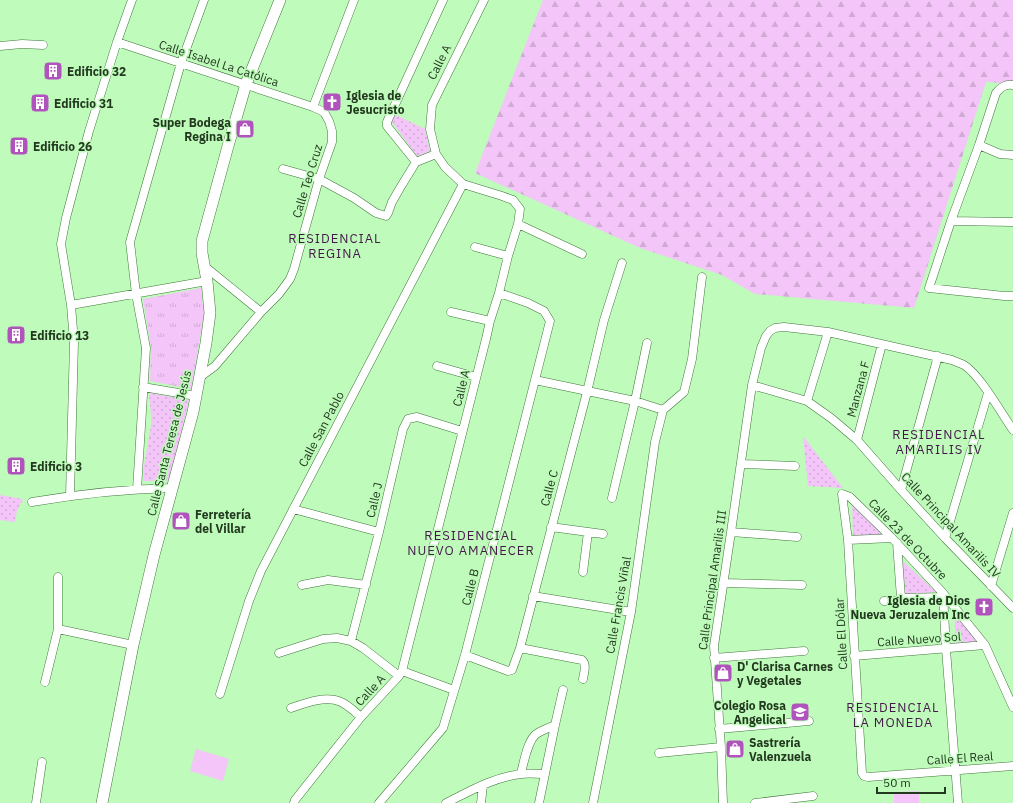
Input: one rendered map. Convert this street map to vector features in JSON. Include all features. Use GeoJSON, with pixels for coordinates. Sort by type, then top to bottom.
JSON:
{"type":"FeatureCollection","features":[{"type":"Feature","properties":{"kind":"street"},"geometry":{"type":"LineString","coordinates":[[70,496],[74,342],[71,305],[61,244],[66,218],[89,131],[132,0]]}},
{"type":"Feature","properties":{"kind":"street"},"geometry":{"type":"LineString","coordinates":[[137,489],[146,348],[136,294],[130,242],[181,63],[204,0]]}},
{"type":"Feature","properties":{"kind":"street","name":"Calle Santa Teresa de Jesús"},"geometry":{"type":"LineString","coordinates":[[103,803],[133,645],[154,555],[193,412],[206,343],[210,314],[207,281],[203,265],[202,241],[246,84],[280,0]]}},
{"type":"Feature","properties":{"kind":"street"},"geometry":{"type":"LineString","coordinates":[[313,107],[354,0]]}},
{"type":"Feature","properties":{"kind":"street"},"geometry":{"type":"LineString","coordinates":[[416,162],[387,126],[387,122],[443,0]]}},
{"type":"Feature","properties":{"kind":"street","name":"Calle A"},"geometry":{"type":"LineString","coordinates":[[294,803],[361,717],[401,673],[490,322],[518,224],[520,209],[513,200],[463,184],[445,167],[436,154],[430,129],[432,104],[484,0]]}},
{"type":"Feature","properties":{"kind":"street","name":"Calle Isabel La Católica"},"geometry":{"type":"LineString","coordinates":[[117,42],[313,107]]}},
{"type":"Feature","properties":{"kind":"street"},"geometry":{"type":"LineString","coordinates":[[0,46],[22,44],[43,45]]}},
{"type":"Feature","properties":{"kind":"street"},"geometry":{"type":"LineString","coordinates":[[1013,85],[1008,84],[1002,86],[996,92],[929,288],[1013,296]]}},
{"type":"Feature","properties":{"kind":"street","name":"Calle Teo Cruz"},"geometry":{"type":"LineString","coordinates":[[200,377],[216,366],[261,312],[279,294],[290,279],[319,179],[332,142],[332,131],[329,121],[324,112],[313,107]]}},
{"type":"Feature","properties":{"kind":"street"},"geometry":{"type":"LineString","coordinates":[[979,145],[1000,154],[1013,155]]}},
{"type":"Feature","properties":{"kind":"street"},"geometry":{"type":"LineString","coordinates":[[283,169],[319,179],[354,198],[376,213],[386,216],[392,202],[416,162],[436,154]]}},
{"type":"Feature","properties":{"kind":"street","name":"Calle San Pablo"},"geometry":{"type":"LineString","coordinates":[[220,694],[252,593],[261,571],[463,184]]}},
{"type":"Feature","properties":{"kind":"street"},"geometry":{"type":"LineString","coordinates":[[951,221],[1013,222]]}},
{"type":"Feature","properties":{"kind":"street"},"geometry":{"type":"LineString","coordinates":[[518,224],[582,254]]}},
{"type":"Feature","properties":{"kind":"street"},"geometry":{"type":"LineString","coordinates":[[475,247],[508,256]]}},
{"type":"Feature","properties":{"kind":"street","name":"Calle C"},"geometry":{"type":"LineString","coordinates":[[465,655],[508,671],[512,670],[520,648],[534,596],[587,392],[604,320],[622,263]]}},
{"type":"Feature","properties":{"kind":"street"},"geometry":{"type":"LineString","coordinates":[[203,265],[261,312]]}},
{"type":"Feature","properties":{"kind":"street"},"geometry":{"type":"LineString","coordinates":[[535,380],[635,401],[663,410],[684,392],[692,359],[702,277]]}},
{"type":"Feature","properties":{"kind":"street"},"geometry":{"type":"LineString","coordinates":[[71,305],[207,281]]}},
{"type":"Feature","properties":{"kind":"street","name":"Calle B"},"geometry":{"type":"LineString","coordinates":[[380,803],[444,728],[465,655],[550,321],[544,311],[499,292]]}},
{"type":"Feature","properties":{"kind":"street"},"geometry":{"type":"LineString","coordinates":[[451,312],[490,322]]}},
{"type":"Feature","properties":{"kind":"street","name":"Calle Principal Amarilis III"},"geometry":{"type":"LineString","coordinates":[[723,803],[721,747],[714,646],[752,385],[761,348],[766,336],[775,328],[784,327],[828,332],[952,360],[964,366],[973,373],[1013,430]]}},
{"type":"Feature","properties":{"kind":"street"},"geometry":{"type":"LineString","coordinates":[[808,401],[828,332]]}},
{"type":"Feature","properties":{"kind":"street"},"geometry":{"type":"LineString","coordinates":[[612,498],[647,343]]}},
{"type":"Feature","properties":{"kind":"street","name":"Manzana F"},"geometry":{"type":"LineString","coordinates":[[857,440],[882,344]]}},
{"type":"Feature","properties":{"kind":"street"},"geometry":{"type":"LineString","coordinates":[[901,490],[938,356]]}},
{"type":"Feature","properties":{"kind":"street"},"geometry":{"type":"LineString","coordinates":[[437,366],[476,377]]}},
{"type":"Feature","properties":{"kind":"street","name":"Calle Principal Amarilis IV"},"geometry":{"type":"LineString","coordinates":[[752,385],[808,401],[857,440],[945,538],[1013,608]]}},
{"type":"Feature","properties":{"kind":"street"},"geometry":{"type":"LineString","coordinates":[[143,386],[196,396]]}},
{"type":"Feature","properties":{"kind":"street"},"geometry":{"type":"LineString","coordinates":[[945,538],[988,393]]}},
{"type":"Feature","properties":{"kind":"street","name":"Calle Francis Viñal"},"geometry":{"type":"LineString","coordinates":[[593,803],[631,612],[655,442],[663,410]]}},
{"type":"Feature","properties":{"kind":"street","name":"Calle J"},"geometry":{"type":"LineString","coordinates":[[351,641],[379,532],[403,429],[408,419],[417,417],[462,431]]}},
{"type":"Feature","properties":{"kind":"street"},"geometry":{"type":"LineString","coordinates":[[741,464],[795,466]]}},
{"type":"Feature","properties":{"kind":"street"},"geometry":{"type":"LineString","coordinates":[[32,502],[70,496],[137,489],[172,488]]}},
{"type":"Feature","properties":{"kind":"street","name":"Calle El Dólar"},"geometry":{"type":"LineString","coordinates":[[842,494],[848,540],[862,773]]}},
{"type":"Feature","properties":{"kind":"street","name":"Calle 23 de Octubre"},"geometry":{"type":"LineString","coordinates":[[842,494],[850,496],[895,541],[985,645],[1013,708]]}},
{"type":"Feature","properties":{"kind":"street"},"geometry":{"type":"LineString","coordinates":[[293,509],[379,532]]}},
{"type":"Feature","properties":{"kind":"street"},"geometry":{"type":"LineString","coordinates":[[991,586],[1013,513]]}},
{"type":"Feature","properties":{"kind":"street"},"geometry":{"type":"LineString","coordinates":[[551,527],[603,534]]}},
{"type":"Feature","properties":{"kind":"street"},"geometry":{"type":"LineString","coordinates":[[583,572],[588,532]]}},
{"type":"Feature","properties":{"kind":"street"},"geometry":{"type":"LineString","coordinates":[[731,532],[796,537]]}},
{"type":"Feature","properties":{"kind":"street"},"geometry":{"type":"LineString","coordinates":[[848,540],[895,541],[901,598]]}},
{"type":"Feature","properties":{"kind":"street"},"geometry":{"type":"LineString","coordinates":[[45,682],[58,629],[58,577]]}},
{"type":"Feature","properties":{"kind":"street"},"geometry":{"type":"LineString","coordinates":[[302,585],[328,580],[366,584]]}},
{"type":"Feature","properties":{"kind":"street"},"geometry":{"type":"LineString","coordinates":[[723,583],[802,585]]}},
{"type":"Feature","properties":{"kind":"street"},"geometry":{"type":"LineString","coordinates":[[884,601],[897,601],[901,598],[943,595],[958,803]]}},
{"type":"Feature","properties":{"kind":"street"},"geometry":{"type":"LineString","coordinates":[[534,596],[631,612]]}},
{"type":"Feature","properties":{"kind":"street"},"geometry":{"type":"LineString","coordinates":[[58,629],[133,645]]}},
{"type":"Feature","properties":{"kind":"street"},"geometry":{"type":"LineString","coordinates":[[278,653],[323,639],[337,638],[351,641],[401,673],[454,690]]}},
{"type":"Feature","properties":{"kind":"street","name":"Calle Nuevo Sol"},"geometry":{"type":"LineString","coordinates":[[854,656],[985,645]]}},
{"type":"Feature","properties":{"kind":"street"},"geometry":{"type":"LineString","coordinates":[[520,648],[582,660],[585,664],[583,679]]}},
{"type":"Feature","properties":{"kind":"street"},"geometry":{"type":"LineString","coordinates":[[714,658],[804,651]]}},
{"type":"Feature","properties":{"kind":"street"},"geometry":{"type":"LineString","coordinates":[[539,803],[563,690]]}},
{"type":"Feature","properties":{"kind":"street"},"geometry":{"type":"LineString","coordinates":[[291,708],[318,700],[329,699],[340,701],[361,717]]}},
{"type":"Feature","properties":{"kind":"street"},"geometry":{"type":"LineString","coordinates":[[719,729],[809,721]]}},
{"type":"Feature","properties":{"kind":"street"},"geometry":{"type":"LineString","coordinates":[[521,773],[530,742],[534,736],[539,732],[555,725]]}},
{"type":"Feature","properties":{"kind":"street"},"geometry":{"type":"LineString","coordinates":[[660,753],[721,747]]}},
{"type":"Feature","properties":{"kind":"street"},"geometry":{"type":"LineString","coordinates":[[36,803],[42,762]]}},
{"type":"Feature","properties":{"kind":"street","name":"Calle El Real"},"geometry":{"type":"LineString","coordinates":[[862,773],[864,776],[868,777],[1013,766]]}},
{"type":"Feature","properties":{"kind":"street"},"geometry":{"type":"LineString","coordinates":[[446,803],[483,785],[504,777],[521,773],[545,774]]}},
{"type":"Feature","properties":{"kind":"street"},"geometry":{"type":"LineString","coordinates":[[481,803],[483,785]]}},
{"type":"Feature","properties":{"kind":"street"},"geometry":{"type":"LineString","coordinates":[[755,803],[813,796]]}},
{"type":"Feature","properties":{"kind":"green space"},"geometry":{"type":"Polygon","coordinates":[[[543,0],[1013,0],[1013,84],[986,82],[914,308],[755,294],[722,275],[640,248],[475,173],[543,0]]]}},
{"type":"Feature","properties":{"kind":"green space"},"geometry":{"type":"Polygon","coordinates":[[[394,114],[425,129],[430,152],[417,156],[392,122],[394,114]]]}},
{"type":"Feature","properties":{"kind":"green space"},"geometry":{"type":"Polygon","coordinates":[[[201,288],[204,315],[191,389],[150,381],[151,347],[143,299],[201,288]]]}},
{"type":"Feature","properties":{"kind":"green space"},"geometry":{"type":"Polygon","coordinates":[[[149,393],[189,400],[169,481],[143,481],[151,425],[149,393]]]}},
{"type":"Feature","properties":{"kind":"green space"},"geometry":{"type":"Polygon","coordinates":[[[803,436],[843,488],[808,486],[803,436]]]}},
{"type":"Feature","properties":{"kind":"green space"},"geometry":{"type":"Polygon","coordinates":[[[0,495],[23,499],[17,511],[15,522],[0,520],[0,495]]]}},
{"type":"Feature","properties":{"kind":"green space"},"geometry":{"type":"Polygon","coordinates":[[[852,501],[883,536],[853,537],[852,501]]]}},
{"type":"Feature","properties":{"kind":"green space"},"geometry":{"type":"Polygon","coordinates":[[[902,560],[936,592],[906,594],[902,560]]]}},
{"type":"Feature","properties":{"kind":"green space"},"geometry":{"type":"Polygon","coordinates":[[[954,613],[979,643],[956,644],[954,613]]]}},
{"type":"Feature","properties":{"kind":"green space"},"geometry":{"type":"Polygon","coordinates":[[[196,749],[229,759],[223,781],[190,771],[196,749]]]}},
{"type":"Feature","properties":{"kind":"green space"},"geometry":{"type":"Polygon","coordinates":[[[919,791],[919,803],[894,803],[894,792],[919,791]]]}},
{"type":"Feature","properties":{"kind":"place","name":"Edificio 32"},"geometry":{"type":"Point","coordinates":[53,71]}},
{"type":"Feature","properties":{"kind":"place","name":"Iglesia de Jesucristo"},"geometry":{"type":"Point","coordinates":[332,102]}},
{"type":"Feature","properties":{"kind":"place","name":"Edificio 31"},"geometry":{"type":"Point","coordinates":[40,103]}},
{"type":"Feature","properties":{"kind":"place","name":"Super Bodega Regina I"},"geometry":{"type":"Point","coordinates":[245,129]}},
{"type":"Feature","properties":{"kind":"place","name":"Edificio 26"},"geometry":{"type":"Point","coordinates":[19,146]}},
{"type":"Feature","properties":{"kind":"place","name":"Edificio 13"},"geometry":{"type":"Point","coordinates":[16,335]}},
{"type":"Feature","properties":{"kind":"place","name":"Edificio 3"},"geometry":{"type":"Point","coordinates":[16,466]}},
{"type":"Feature","properties":{"kind":"place","name":"Ferretería del Villar"},"geometry":{"type":"Point","coordinates":[181,521]}},
{"type":"Feature","properties":{"kind":"place","name":"Iglesia de Dios Nueva Jeruzalem Inc"},"geometry":{"type":"Point","coordinates":[984,607]}},
{"type":"Feature","properties":{"kind":"place","name":"D' Clarisa Carnes y Vegetales"},"geometry":{"type":"Point","coordinates":[723,673]}},
{"type":"Feature","properties":{"kind":"place","name":"Colegio Rosa Angelical"},"geometry":{"type":"Point","coordinates":[800,712]}},
{"type":"Feature","properties":{"kind":"place","name":"Sastrería Valenzuela"},"geometry":{"type":"Point","coordinates":[735,749]}},
{"type":"Feature","properties":{"kind":"district","name":"RESIDENCIAL REGINA"},"geometry":{"type":"Point","coordinates":[335,246]}},
{"type":"Feature","properties":{"kind":"district","name":"RESIDENCIAL AMARILIS IV"},"geometry":{"type":"Point","coordinates":[939,442]}},
{"type":"Feature","properties":{"kind":"district","name":"RESIDENCIAL NUEVO AMANECER"},"geometry":{"type":"Point","coordinates":[471,542]}},
{"type":"Feature","properties":{"kind":"district","name":"RESIDENCIAL LA MONEDA"},"geometry":{"type":"Point","coordinates":[893,714]}}]}
